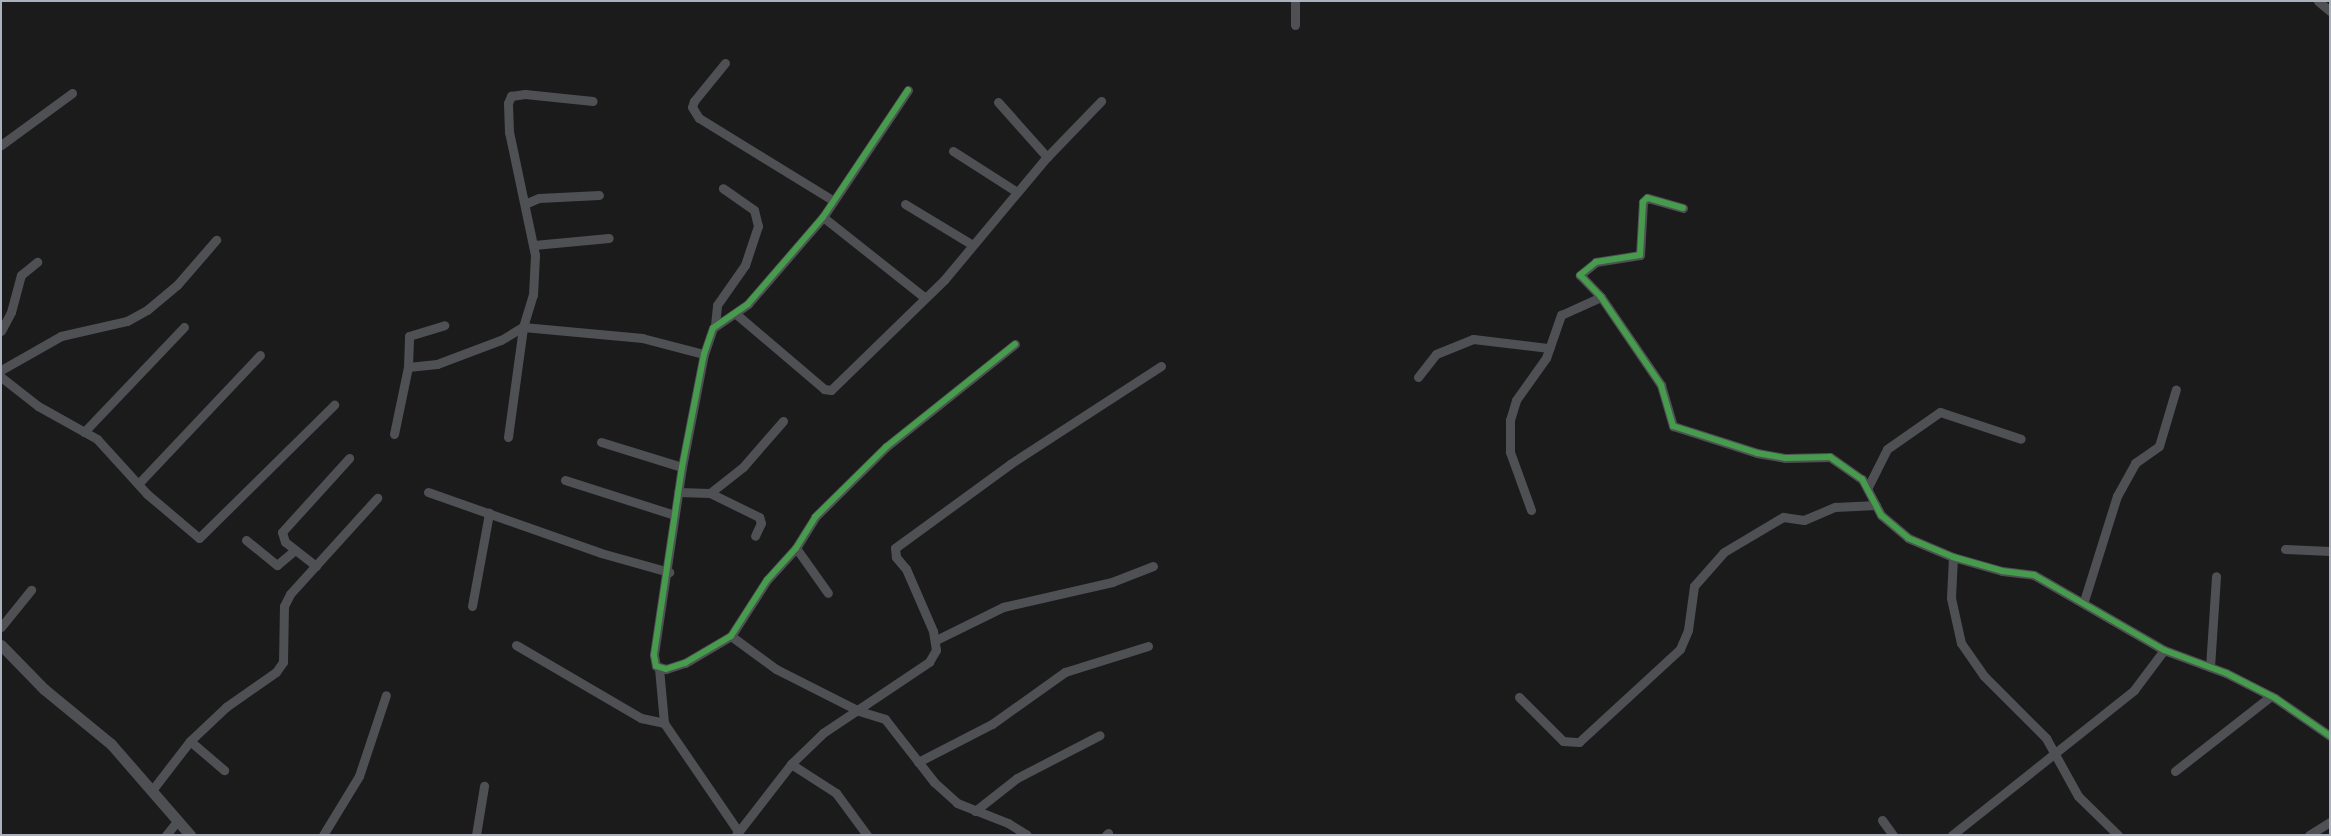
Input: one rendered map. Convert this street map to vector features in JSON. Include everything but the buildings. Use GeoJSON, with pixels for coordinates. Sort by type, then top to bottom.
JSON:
{"type":"FeatureCollection","features":[{"type":"Feature","properties":{"kind":"street"},"geometry":{"type":"LineString","coordinates":[[1295,1],[1295,25]]}},
{"type":"Feature","properties":{"kind":"street"},"geometry":{"type":"LineString","coordinates":[[2318,1],[2330,11]]}},
{"type":"Feature","properties":{"kind":"street"},"geometry":{"type":"LineString","coordinates":[[725,63],[694,101],[692,107],[699,118],[834,202]]}},
{"type":"Feature","properties":{"kind":"street"},"geometry":{"type":"LineString","coordinates":[[716,325],[736,314],[823,217],[908,90]]}},
{"type":"Feature","properties":{"kind":"street"},"geometry":{"type":"LineString","coordinates":[[1,145],[72,93]]}},
{"type":"Feature","properties":{"kind":"street"},"geometry":{"type":"LineString","coordinates":[[508,437],[523,327],[533,295],[534,245],[527,203],[509,132],[510,96],[525,94],[593,101]]}},
{"type":"Feature","properties":{"kind":"street"},"geometry":{"type":"LineString","coordinates":[[736,314],[829,391],[924,297],[944,280],[971,244],[1047,157],[1101,101]]}},
{"type":"Feature","properties":{"kind":"street"},"geometry":{"type":"LineString","coordinates":[[998,102],[1047,157]]}},
{"type":"Feature","properties":{"kind":"street"},"geometry":{"type":"LineString","coordinates":[[953,151],[1017,192]]}},
{"type":"Feature","properties":{"kind":"street"},"geometry":{"type":"LineString","coordinates":[[723,188],[754,210],[758,226],[745,265],[717,305],[716,325],[704,354],[682,467],[669,572],[654,655],[659,668],[664,723],[737,833],[790,764],[823,733],[859,711],[929,662],[936,640],[906,569],[896,557],[896,548],[1010,464],[1162,366]]}},
{"type":"Feature","properties":{"kind":"street"},"geometry":{"type":"LineString","coordinates":[[527,203],[539,198],[599,195]]}},
{"type":"Feature","properties":{"kind":"street"},"geometry":{"type":"LineString","coordinates":[[1683,208],[1652,197],[1643,202],[1640,255],[1596,262],[1580,275],[1601,297],[1666,394],[1673,426],[1757,453],[1785,458],[1830,457],[1868,487],[1876,505],[1895,529],[1953,557],[2002,571],[2034,575],[2084,601],[2164,650],[2210,667],[2271,696],[2330,736]]}},
{"type":"Feature","properties":{"kind":"street"},"geometry":{"type":"LineString","coordinates":[[905,204],[971,244]]}},
{"type":"Feature","properties":{"kind":"street"},"geometry":{"type":"LineString","coordinates":[[823,217],[924,297]]}},
{"type":"Feature","properties":{"kind":"street"},"geometry":{"type":"LineString","coordinates":[[534,245],[609,238]]}},
{"type":"Feature","properties":{"kind":"street"},"geometry":{"type":"LineString","coordinates":[[1,370],[61,336],[127,320],[147,310],[177,285],[216,240]]}},
{"type":"Feature","properties":{"kind":"street"},"geometry":{"type":"LineString","coordinates":[[1,331],[11,312],[21,275],[37,262]]}},
{"type":"Feature","properties":{"kind":"street"},"geometry":{"type":"LineString","coordinates":[[1531,510],[1510,452],[1510,420],[1516,400],[1541,368],[1561,315],[1601,297]]}},
{"type":"Feature","properties":{"kind":"street"},"geometry":{"type":"LineString","coordinates":[[394,434],[408,368],[409,336],[444,325]]}},
{"type":"Feature","properties":{"kind":"street"},"geometry":{"type":"LineString","coordinates":[[84,432],[184,327]]}},
{"type":"Feature","properties":{"kind":"street"},"geometry":{"type":"LineString","coordinates":[[408,368],[437,364],[501,340],[523,327],[642,338],[704,354]]}},
{"type":"Feature","properties":{"kind":"street"},"geometry":{"type":"LineString","coordinates":[[1418,377],[1436,354],[1473,339],[1549,348]]}},
{"type":"Feature","properties":{"kind":"street"},"geometry":{"type":"LineString","coordinates":[[659,668],[685,663],[731,636],[767,580],[796,548],[814,517],[886,447],[1015,344]]}},
{"type":"Feature","properties":{"kind":"street"},"geometry":{"type":"LineString","coordinates":[[139,483],[260,355]]}},
{"type":"Feature","properties":{"kind":"street"},"geometry":{"type":"LineString","coordinates":[[1,376],[38,406],[97,439],[191,533],[203,538],[334,405]]}},
{"type":"Feature","properties":{"kind":"street"},"geometry":{"type":"LineString","coordinates":[[2084,601],[2117,496],[2135,463],[2159,446],[2176,389]]}},
{"type":"Feature","properties":{"kind":"street"},"geometry":{"type":"LineString","coordinates":[[1868,487],[1887,449],[1940,412],[2021,440]]}},
{"type":"Feature","properties":{"kind":"street"},"geometry":{"type":"LineString","coordinates":[[710,493],[743,467],[783,421]]}},
{"type":"Feature","properties":{"kind":"street"},"geometry":{"type":"LineString","coordinates":[[601,442],[682,467]]}},
{"type":"Feature","properties":{"kind":"street"},"geometry":{"type":"LineString","coordinates":[[316,566],[282,540],[282,532],[350,458]]}},
{"type":"Feature","properties":{"kind":"street"},"geometry":{"type":"LineString","coordinates":[[565,480],[675,515]]}},
{"type":"Feature","properties":{"kind":"street"},"geometry":{"type":"LineString","coordinates":[[428,492],[601,553],[669,572]]}},
{"type":"Feature","properties":{"kind":"street"},"geometry":{"type":"LineString","coordinates":[[678,492],[710,493],[759,517],[761,523],[755,536]]}},
{"type":"Feature","properties":{"kind":"street"},"geometry":{"type":"LineString","coordinates":[[152,789],[190,741],[226,707],[276,672],[283,662],[286,646],[284,606],[316,566],[377,498]]}},
{"type":"Feature","properties":{"kind":"street"},"geometry":{"type":"LineString","coordinates":[[1519,697],[1563,741],[1579,742],[1680,649],[1688,630],[1694,586],[1724,552],[1786,516],[1799,520],[1835,507],[1876,505]]}},
{"type":"Feature","properties":{"kind":"street"},"geometry":{"type":"LineString","coordinates":[[472,606],[489,513]]}},
{"type":"Feature","properties":{"kind":"street"},"geometry":{"type":"LineString","coordinates":[[246,540],[277,565],[295,550]]}},
{"type":"Feature","properties":{"kind":"street"},"geometry":{"type":"LineString","coordinates":[[796,548],[828,592]]}},
{"type":"Feature","properties":{"kind":"street"},"geometry":{"type":"LineString","coordinates":[[2285,549],[2330,551]]}},
{"type":"Feature","properties":{"kind":"street"},"geometry":{"type":"LineString","coordinates":[[1953,557],[1951,598],[1961,643],[1984,676],[2035,725],[2053,750],[2078,796],[2118,835]]}},
{"type":"Feature","properties":{"kind":"street"},"geometry":{"type":"LineString","coordinates":[[936,640],[1003,607],[1112,582],[1153,566]]}},
{"type":"Feature","properties":{"kind":"street"},"geometry":{"type":"LineString","coordinates":[[2210,667],[2216,576]]}},
{"type":"Feature","properties":{"kind":"street"},"geometry":{"type":"LineString","coordinates":[[1,627],[30,590]]}},
{"type":"Feature","properties":{"kind":"street"},"geometry":{"type":"LineString","coordinates":[[731,636],[776,669],[859,711],[885,719],[918,762],[957,803],[1027,835]]}},
{"type":"Feature","properties":{"kind":"street"},"geometry":{"type":"LineString","coordinates":[[1,645],[44,689],[111,744],[190,835]]}},
{"type":"Feature","properties":{"kind":"street"},"geometry":{"type":"LineString","coordinates":[[516,645],[641,718],[664,723]]}},
{"type":"Feature","properties":{"kind":"street"},"geometry":{"type":"LineString","coordinates":[[918,762],[992,724],[1065,672],[1148,646]]}},
{"type":"Feature","properties":{"kind":"street"},"geometry":{"type":"LineString","coordinates":[[1952,835],[2053,750],[2134,690],[2164,650]]}},
{"type":"Feature","properties":{"kind":"street"},"geometry":{"type":"LineString","coordinates":[[323,835],[359,776],[386,695]]}},
{"type":"Feature","properties":{"kind":"street"},"geometry":{"type":"LineString","coordinates":[[2175,771],[2271,696]]}},
{"type":"Feature","properties":{"kind":"street"},"geometry":{"type":"LineString","coordinates":[[975,811],[1024,774],[1100,735]]}},
{"type":"Feature","properties":{"kind":"street"},"geometry":{"type":"LineString","coordinates":[[190,741],[224,770]]}},
{"type":"Feature","properties":{"kind":"street"},"geometry":{"type":"LineString","coordinates":[[790,764],[836,793],[867,835]]}},
{"type":"Feature","properties":{"kind":"street"},"geometry":{"type":"LineString","coordinates":[[476,835],[484,786]]}},
{"type":"Feature","properties":{"kind":"street"},"geometry":{"type":"LineString","coordinates":[[166,835],[178,820]]}},
{"type":"Feature","properties":{"kind":"street"},"geometry":{"type":"LineString","coordinates":[[1882,820],[1893,835]]}},
{"type":"Feature","properties":{"kind":"street"},"geometry":{"type":"LineString","coordinates":[[2308,835],[2330,822]]}},
{"type":"Feature","properties":{"kind":"cycle path"},"geometry":{"type":"LineString","coordinates":[[908,90],[823,217],[748,304],[713,328],[704,354],[682,467],[654,655],[656,666],[666,669],[685,663],[731,636],[767,580],[796,548],[815,517],[886,447],[1015,344]]}},
{"type":"Feature","properties":{"kind":"cycle path"},"geometry":{"type":"LineString","coordinates":[[1683,208],[1647,198],[1643,202],[1640,255],[1596,262],[1580,275],[1601,297],[1661,385],[1673,426],[1757,453],[1785,458],[1830,457],[1862,479],[1881,515],[1908,538],[1953,557],[2002,571],[2034,575],[2164,650],[2226,673],[2275,698],[2330,736]]}}]}
